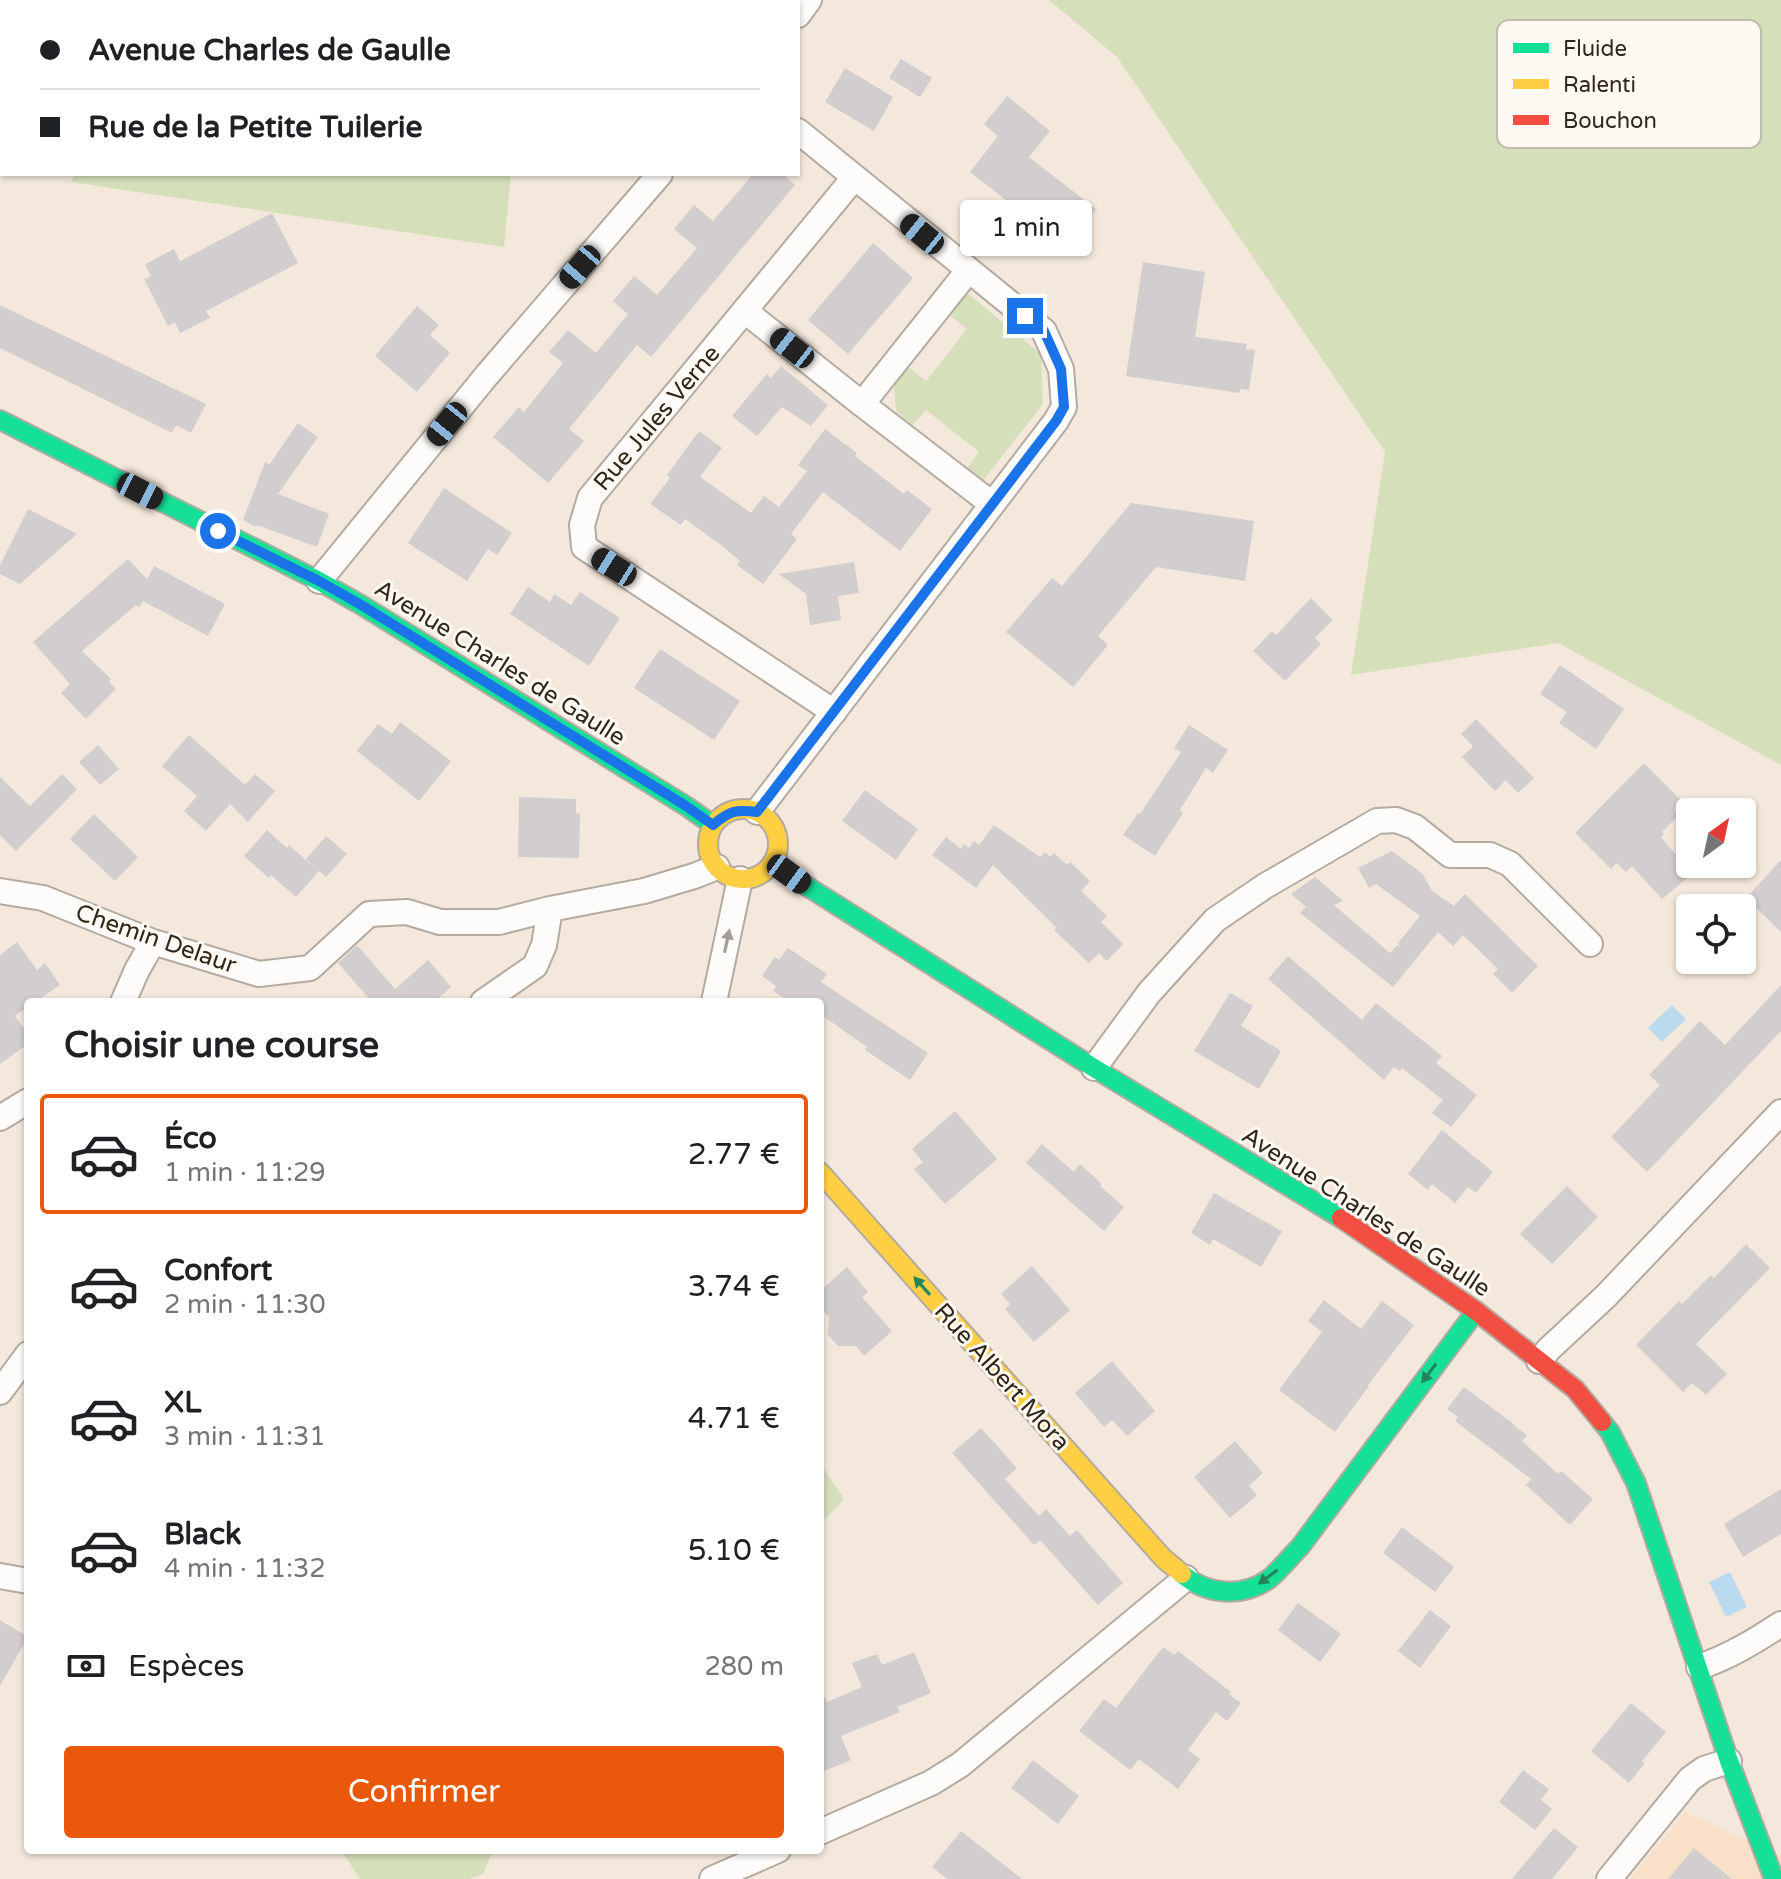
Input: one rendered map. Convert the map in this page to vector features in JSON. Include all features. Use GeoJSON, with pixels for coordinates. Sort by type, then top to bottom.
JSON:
{"type":"FeatureCollection","features":[{"type":"Feature","properties":{"kind":"street"},"geometry":{"type":"LineString","coordinates":[[757,812],[1064,407],[1061,369],[1044,331],[800,133]]}},
{"type":"Feature","properties":{"kind":"street"},"geometry":{"type":"LineString","coordinates":[[319,581],[487,375],[658,176]]}},
{"type":"Feature","properties":{"kind":"street","name":"Rue Jules Verne"},"geometry":{"type":"LineString","coordinates":[[834,712],[584,547],[582,525],[590,498],[854,178]]}},
{"type":"Feature","properties":{"kind":"street"},"geometry":{"type":"LineString","coordinates":[[862,404],[968,271]]}},
{"type":"Feature","properties":{"kind":"street"},"geometry":{"type":"LineString","coordinates":[[745,311],[992,504]]}},
{"type":"Feature","properties":{"kind":"street","name":"Avenue Charles de Gaulle"},"geometry":{"type":"LineString","coordinates":[[0,420],[319,581],[713,825]]}},
{"type":"Feature","properties":{"kind":"street"},"geometry":{"type":"LineString","coordinates":[[741,809],[757,812],[777,833],[774,862],[765,872],[753,878],[740,879],[727,875],[711,858],[708,847],[713,825],[725,814],[741,809]]}},
{"type":"Feature","properties":{"kind":"street"},"geometry":{"type":"LineString","coordinates":[[1094,1068],[1149,993],[1215,920],[1265,886],[1377,821],[1396,820],[1415,827],[1450,855],[1490,855],[1510,864],[1590,944]]}},
{"type":"Feature","properties":{"kind":"street","name":"Avenue Charles de Gaulle"},"geometry":{"type":"LineString","coordinates":[[774,862],[805,885],[1094,1068],[1352,1225],[1476,1311],[1575,1389],[1610,1432],[1636,1483],[1729,1761],[1774,1863],[1774,1879]]}},
{"type":"Feature","properties":{"kind":"street","name":"Chemin Delaur"},"geometry":{"type":"LineString","coordinates":[[0,891],[43,898],[153,942],[259,974],[310,968],[369,914],[407,912],[440,922],[499,922],[644,891],[717,867]]}},
{"type":"Feature","properties":{"kind":"street"},"geometry":{"type":"LineString","coordinates":[[715,998],[740,879]]}},
{"type":"Feature","properties":{"kind":"street"},"geometry":{"type":"LineString","coordinates":[[489,998],[535,966],[544,945],[550,909]]}},
{"type":"Feature","properties":{"kind":"street"},"geometry":{"type":"LineString","coordinates":[[125,998],[153,942]]}},
{"type":"Feature","properties":{"kind":"street"},"geometry":{"type":"LineString","coordinates":[[0,1118],[24,1103]]}},
{"type":"Feature","properties":{"kind":"street"},"geometry":{"type":"LineString","coordinates":[[1539,1361],[1606,1296],[1781,1112]]}},
{"type":"Feature","properties":{"kind":"street","name":"Rue Albert Mora"},"geometry":{"type":"LineString","coordinates":[[824,1177],[1163,1558],[1186,1578],[1213,1591],[1244,1592],[1270,1578],[1300,1547],[1476,1311]]}},
{"type":"Feature","properties":{"kind":"street"},"geometry":{"type":"LineString","coordinates":[[0,1392],[24,1359]]}},
{"type":"Feature","properties":{"kind":"street"},"geometry":{"type":"LineString","coordinates":[[0,1576],[24,1580]]}},
{"type":"Feature","properties":{"kind":"street"},"geometry":{"type":"LineString","coordinates":[[824,1830],[931,1783],[960,1765],[1186,1578]]}},
{"type":"Feature","properties":{"kind":"street"},"geometry":{"type":"LineString","coordinates":[[1699,1667],[1781,1624]]}},
{"type":"Feature","properties":{"kind":"street"},"geometry":{"type":"LineString","coordinates":[[1609,1879],[1690,1779],[1704,1769],[1729,1761]]}},
{"type":"Feature","properties":{"kind":"street"},"geometry":{"type":"LineString","coordinates":[[712,1879],[769,1854]]}},
{"type":"Feature","properties":{"kind":"shaded area"},"geometry":{"type":"Polygon","coordinates":[[[1685,1812],[1781,1856],[1781,1879],[1630,1879],[1685,1812]]]}},
{"type":"Feature","properties":{"kind":"green space"},"geometry":{"type":"Polygon","coordinates":[[[1049,0],[1781,0],[1781,765],[1558,643],[1351,675],[1385,452],[1117,57],[1049,0]]]}},
{"type":"Feature","properties":{"kind":"green space"},"geometry":{"type":"Polygon","coordinates":[[[74,176],[511,176],[504,247],[71,182],[74,176]]]}},
{"type":"Feature","properties":{"kind":"green space"},"geometry":{"type":"Polygon","coordinates":[[[966,292],[1041,354],[1043,404],[982,482],[966,470],[979,452],[926,410],[912,426],[896,411],[894,385],[908,367],[926,381],[967,329],[948,314],[966,292]]]}},
{"type":"Feature","properties":{"kind":"green space"},"geometry":{"type":"Polygon","coordinates":[[[824,1469],[844,1499],[824,1521],[824,1469]]]}},
{"type":"Feature","properties":{"kind":"green space"},"geometry":{"type":"Polygon","coordinates":[[[344,1854],[491,1854],[483,1874],[469,1879],[360,1879],[344,1854]]]}},
{"type":"Feature","properties":{"kind":"water"},"geometry":{"type":"Polygon","coordinates":[[[1672,1005],[1686,1019],[1662,1042],[1648,1028],[1672,1005]]]}},
{"type":"Feature","properties":{"kind":"water"},"geometry":{"type":"Polygon","coordinates":[[[1730,1572],[1747,1607],[1726,1617],[1709,1582],[1730,1572]]]}},
{"type":"Feature","properties":{"kind":"building"},"geometry":{"type":"Polygon","coordinates":[[[901,59],[932,78],[920,97],[889,78],[901,59]]]}},
{"type":"Feature","properties":{"kind":"building"},"geometry":{"type":"Polygon","coordinates":[[[845,68],[893,97],[874,131],[825,102],[845,68]]]}},
{"type":"Feature","properties":{"kind":"building"},"geometry":{"type":"Polygon","coordinates":[[[1007,96],[1050,131],[1029,157],[1096,209],[1075,236],[1063,226],[1060,229],[1054,224],[1047,232],[970,172],[998,136],[984,124],[1007,96]]]}},
{"type":"Feature","properties":{"kind":"building"},"geometry":{"type":"Polygon","coordinates":[[[751,176],[785,176],[795,185],[651,357],[637,345],[569,429],[584,441],[548,483],[493,437],[519,407],[524,412],[563,363],[549,352],[568,330],[596,353],[628,314],[613,301],[634,276],[657,295],[697,248],[674,229],[694,205],[713,221],[751,176]]]}},
{"type":"Feature","properties":{"kind":"building"},"geometry":{"type":"Polygon","coordinates":[[[272,213],[298,263],[206,311],[210,318],[180,333],[175,322],[168,326],[144,279],[151,276],[145,264],[174,249],[180,261],[272,213]]]}},
{"type":"Feature","properties":{"kind":"building"},"geometry":{"type":"Polygon","coordinates":[[[873,243],[913,278],[848,354],[808,320],[873,243]]]}},
{"type":"Feature","properties":{"kind":"building"},"geometry":{"type":"Polygon","coordinates":[[[1143,262],[1205,272],[1195,337],[1247,344],[1246,349],[1255,350],[1249,390],[1240,389],[1239,393],[1126,376],[1143,262]]]}},
{"type":"Feature","properties":{"kind":"building"},"geometry":{"type":"Polygon","coordinates":[[[0,305],[206,404],[191,433],[176,425],[172,433],[0,348],[0,305]]]}},
{"type":"Feature","properties":{"kind":"building"},"geometry":{"type":"Polygon","coordinates":[[[417,306],[439,325],[430,335],[450,353],[417,392],[375,356],[417,306]]]}},
{"type":"Feature","properties":{"kind":"building"},"geometry":{"type":"Polygon","coordinates":[[[781,366],[828,405],[811,426],[782,407],[757,436],[732,416],[767,374],[771,378],[781,366]]]}},
{"type":"Feature","properties":{"kind":"building"},"geometry":{"type":"Polygon","coordinates":[[[298,423],[318,437],[278,494],[329,514],[317,547],[243,520],[265,462],[269,465],[298,423]]]}},
{"type":"Feature","properties":{"kind":"building"},"geometry":{"type":"Polygon","coordinates":[[[825,429],[904,494],[907,490],[932,509],[900,551],[823,492],[791,534],[797,539],[763,584],[737,565],[740,561],[725,548],[685,519],[681,525],[650,504],[699,431],[722,448],[700,477],[751,513],[764,496],[779,507],[807,471],[798,465],[825,429]]]}},
{"type":"Feature","properties":{"kind":"building"},"geometry":{"type":"Polygon","coordinates":[[[444,488],[512,533],[497,555],[488,549],[467,581],[408,543],[444,488]]]}},
{"type":"Feature","properties":{"kind":"building"},"geometry":{"type":"Polygon","coordinates":[[[1131,503],[1254,521],[1245,581],[1156,567],[1098,636],[1108,645],[1073,687],[1006,632],[1052,578],[1062,586],[1131,503]]]}},
{"type":"Feature","properties":{"kind":"building"},"geometry":{"type":"Polygon","coordinates":[[[28,509],[77,534],[20,584],[0,574],[0,565],[28,509]]]}},
{"type":"Feature","properties":{"kind":"building"},"geometry":{"type":"Polygon","coordinates":[[[128,559],[147,579],[154,566],[225,604],[208,636],[143,601],[139,607],[136,605],[82,651],[111,679],[109,682],[116,689],[86,719],[61,693],[70,684],[33,642],[128,559]]]}},
{"type":"Feature","properties":{"kind":"building"},"geometry":{"type":"Polygon","coordinates":[[[854,562],[859,593],[838,596],[841,620],[810,625],[806,594],[779,574],[854,562]]]}},
{"type":"Feature","properties":{"kind":"building"},"geometry":{"type":"Polygon","coordinates":[[[528,587],[550,602],[554,594],[571,605],[580,592],[620,618],[589,666],[510,614],[528,587]]]}},
{"type":"Feature","properties":{"kind":"building"},"geometry":{"type":"Polygon","coordinates":[[[1311,598],[1333,620],[1315,638],[1321,644],[1285,681],[1253,651],[1272,631],[1276,635],[1311,598]]]}},
{"type":"Feature","properties":{"kind":"building"},"geometry":{"type":"Polygon","coordinates":[[[660,649],[740,701],[714,740],[634,688],[660,649]]]}},
{"type":"Feature","properties":{"kind":"building"},"geometry":{"type":"Polygon","coordinates":[[[1560,665],[1624,709],[1596,749],[1559,723],[1567,712],[1540,694],[1560,665]]]}},
{"type":"Feature","properties":{"kind":"building"},"geometry":{"type":"Polygon","coordinates":[[[1476,719],[1534,778],[1518,793],[1506,780],[1495,791],[1462,757],[1473,746],[1461,734],[1476,719]]]}},
{"type":"Feature","properties":{"kind":"building"},"geometry":{"type":"Polygon","coordinates":[[[400,722],[451,761],[419,801],[357,751],[378,724],[392,734],[400,722]]]}},
{"type":"Feature","properties":{"kind":"building"},"geometry":{"type":"Polygon","coordinates":[[[1189,725],[1228,750],[1213,773],[1206,768],[1180,810],[1183,813],[1155,856],[1123,835],[1181,752],[1174,748],[1189,725]]]}},
{"type":"Feature","properties":{"kind":"building"},"geometry":{"type":"Polygon","coordinates":[[[189,735],[245,785],[255,774],[275,791],[248,822],[230,804],[206,831],[184,811],[197,796],[162,766],[189,735]]]}},
{"type":"Feature","properties":{"kind":"building"},"geometry":{"type":"Polygon","coordinates":[[[98,745],[119,769],[100,785],[79,762],[98,745]]]}},
{"type":"Feature","properties":{"kind":"building"},"geometry":{"type":"Polygon","coordinates":[[[1644,763],[1679,798],[1676,798],[1674,810],[1676,818],[1661,837],[1676,855],[1676,878],[1687,878],[1662,899],[1632,866],[1626,872],[1617,863],[1611,869],[1575,833],[1644,763]]]}},
{"type":"Feature","properties":{"kind":"building"},"geometry":{"type":"Polygon","coordinates":[[[62,774],[77,789],[16,851],[0,835],[0,777],[30,806],[62,774]]]}},
{"type":"Feature","properties":{"kind":"building"},"geometry":{"type":"Polygon","coordinates":[[[865,790],[918,829],[896,860],[842,821],[865,790]]]}},
{"type":"Feature","properties":{"kind":"building"},"geometry":{"type":"Polygon","coordinates":[[[519,797],[576,799],[576,814],[580,813],[579,858],[518,857],[519,797]]]}},
{"type":"Feature","properties":{"kind":"building"},"geometry":{"type":"Polygon","coordinates":[[[94,814],[138,857],[115,881],[70,839],[94,814]]]}},
{"type":"Feature","properties":{"kind":"building"},"geometry":{"type":"Polygon","coordinates":[[[994,825],[1040,857],[1045,852],[1050,857],[1054,853],[1067,865],[1070,862],[1090,881],[1081,891],[1107,916],[1101,922],[1123,944],[1107,961],[1099,953],[1089,963],[993,865],[976,888],[932,855],[946,837],[961,849],[964,844],[969,848],[974,841],[979,845],[994,825]]]}},
{"type":"Feature","properties":{"kind":"building"},"geometry":{"type":"Polygon","coordinates":[[[267,830],[316,869],[306,859],[326,836],[347,854],[326,877],[319,871],[296,897],[244,856],[267,830]]]}},
{"type":"Feature","properties":{"kind":"building"},"geometry":{"type":"Polygon","coordinates":[[[1392,851],[1423,874],[1432,891],[1454,906],[1465,894],[1538,966],[1512,993],[1493,974],[1498,969],[1463,935],[1453,946],[1438,932],[1393,987],[1300,913],[1306,907],[1291,894],[1315,877],[1343,901],[1334,905],[1390,953],[1397,945],[1400,947],[1398,943],[1420,916],[1376,884],[1369,888],[1358,868],[1392,851]]]}},
{"type":"Feature","properties":{"kind":"building"},"geometry":{"type":"Polygon","coordinates":[[[1781,860],[1781,932],[1756,908],[1756,894],[1750,894],[1781,860]]]}},
{"type":"Feature","properties":{"kind":"building"},"geometry":{"type":"Polygon","coordinates":[[[17,942],[37,970],[45,963],[60,985],[41,998],[24,998],[24,1010],[15,1016],[24,1028],[24,1047],[0,1064],[0,955],[17,942]]]}},
{"type":"Feature","properties":{"kind":"building"},"geometry":{"type":"Polygon","coordinates":[[[357,945],[395,989],[428,960],[451,987],[439,998],[369,998],[338,963],[357,945]]]}},
{"type":"Feature","properties":{"kind":"building"},"geometry":{"type":"Polygon","coordinates":[[[788,948],[827,974],[821,982],[928,1053],[910,1080],[865,1050],[867,1047],[824,1017],[824,998],[784,998],[773,991],[776,986],[762,976],[775,957],[779,960],[788,948]]]}},
{"type":"Feature","properties":{"kind":"building"},"geometry":{"type":"Polygon","coordinates":[[[1288,956],[1362,1020],[1376,1003],[1442,1056],[1436,1063],[1477,1095],[1451,1127],[1432,1113],[1443,1100],[1402,1068],[1400,1071],[1394,1067],[1384,1080],[1268,979],[1288,956]]]}},
{"type":"Feature","properties":{"kind":"building"},"geometry":{"type":"Polygon","coordinates":[[[1781,985],[1781,1031],[1647,1172],[1611,1137],[1660,1085],[1649,1075],[1700,1021],[1725,1045],[1781,985]]]}},
{"type":"Feature","properties":{"kind":"building"},"geometry":{"type":"Polygon","coordinates":[[[1230,993],[1253,1006],[1241,1026],[1281,1051],[1259,1089],[1194,1051],[1230,993]]]}},
{"type":"Feature","properties":{"kind":"building"},"geometry":{"type":"Polygon","coordinates":[[[955,1111],[997,1159],[945,1204],[914,1169],[923,1162],[912,1149],[955,1111]]]}},
{"type":"Feature","properties":{"kind":"building"},"geometry":{"type":"Polygon","coordinates":[[[1442,1130],[1493,1172],[1476,1193],[1468,1187],[1455,1203],[1432,1184],[1428,1190],[1408,1174],[1442,1130]]]}},
{"type":"Feature","properties":{"kind":"building"},"geometry":{"type":"Polygon","coordinates":[[[1042,1144],[1074,1172],[1080,1164],[1124,1207],[1104,1231],[1026,1163],[1042,1144]]]}},
{"type":"Feature","properties":{"kind":"building"},"geometry":{"type":"Polygon","coordinates":[[[1567,1186],[1598,1217],[1552,1264],[1520,1234],[1567,1186]]]}},
{"type":"Feature","properties":{"kind":"building"},"geometry":{"type":"Polygon","coordinates":[[[1214,1193],[1282,1231],[1261,1267],[1213,1239],[1210,1245],[1191,1233],[1214,1193]]]}},
{"type":"Feature","properties":{"kind":"building"},"geometry":{"type":"Polygon","coordinates":[[[1746,1244],[1770,1268],[1696,1344],[1727,1374],[1706,1395],[1692,1383],[1683,1392],[1636,1345],[1679,1301],[1682,1304],[1711,1275],[1714,1278],[1746,1244]]]}},
{"type":"Feature","properties":{"kind":"building"},"geometry":{"type":"Polygon","coordinates":[[[1032,1266],[1070,1310],[1034,1342],[1005,1309],[1010,1304],[1001,1294],[1032,1266]]]}},
{"type":"Feature","properties":{"kind":"building"},"geometry":{"type":"Polygon","coordinates":[[[847,1267],[868,1292],[862,1297],[892,1331],[864,1356],[856,1346],[838,1346],[828,1335],[829,1317],[824,1311],[824,1287],[847,1267]]]}},
{"type":"Feature","properties":{"kind":"building"},"geometry":{"type":"Polygon","coordinates":[[[1324,1300],[1361,1329],[1382,1301],[1414,1325],[1335,1432],[1279,1390],[1322,1332],[1308,1321],[1324,1300]]]}},
{"type":"Feature","properties":{"kind":"building"},"geometry":{"type":"Polygon","coordinates":[[[1112,1361],[1155,1411],[1127,1436],[1112,1420],[1104,1427],[1075,1393],[1112,1361]]]}},
{"type":"Feature","properties":{"kind":"building"},"geometry":{"type":"Polygon","coordinates":[[[1464,1387],[1527,1435],[1522,1441],[1558,1474],[1561,1471],[1593,1499],[1570,1525],[1526,1485],[1531,1479],[1455,1421],[1458,1417],[1447,1409],[1464,1387]]]}},
{"type":"Feature","properties":{"kind":"building"},"geometry":{"type":"Polygon","coordinates":[[[981,1428],[1017,1468],[1005,1479],[1039,1516],[1046,1509],[1070,1536],[1077,1530],[1123,1583],[1098,1605],[1040,1540],[1034,1545],[952,1453],[981,1428]]]}},
{"type":"Feature","properties":{"kind":"building"},"geometry":{"type":"Polygon","coordinates":[[[1235,1441],[1263,1473],[1249,1486],[1257,1495],[1230,1518],[1194,1477],[1235,1441]]]}},
{"type":"Feature","properties":{"kind":"building"},"geometry":{"type":"Polygon","coordinates":[[[1781,1489],[1781,1534],[1743,1557],[1724,1524],[1781,1489]]]}},
{"type":"Feature","properties":{"kind":"building"},"geometry":{"type":"Polygon","coordinates":[[[1402,1527],[1454,1567],[1435,1592],[1383,1553],[1402,1527]]]}},
{"type":"Feature","properties":{"kind":"building"},"geometry":{"type":"Polygon","coordinates":[[[1298,1603],[1341,1634],[1320,1662],[1278,1630],[1298,1603]]]}},
{"type":"Feature","properties":{"kind":"building"},"geometry":{"type":"Polygon","coordinates":[[[1430,1610],[1451,1626],[1420,1668],[1398,1651],[1430,1610]]]}},
{"type":"Feature","properties":{"kind":"building"},"geometry":{"type":"Polygon","coordinates":[[[0,1620],[24,1635],[24,1644],[0,1686],[0,1620]]]}},
{"type":"Feature","properties":{"kind":"building"},"geometry":{"type":"Polygon","coordinates":[[[1163,1647],[1174,1655],[1178,1651],[1241,1703],[1227,1721],[1216,1712],[1188,1750],[1200,1759],[1178,1789],[1139,1759],[1130,1770],[1079,1731],[1104,1699],[1116,1708],[1163,1647]]]}},
{"type":"Feature","properties":{"kind":"building"},"geometry":{"type":"Polygon","coordinates":[[[914,1652],[931,1693],[897,1707],[900,1712],[841,1736],[851,1760],[824,1771],[824,1695],[827,1702],[862,1687],[852,1663],[877,1654],[882,1665],[914,1652]]]}},
{"type":"Feature","properties":{"kind":"building"},"geometry":{"type":"Polygon","coordinates":[[[1631,1703],[1666,1732],[1629,1783],[1591,1751],[1631,1703]]]}},
{"type":"Feature","properties":{"kind":"building"},"geometry":{"type":"Polygon","coordinates":[[[1033,1760],[1079,1796],[1058,1824],[1011,1788],[1033,1760]]]}},
{"type":"Feature","properties":{"kind":"building"},"geometry":{"type":"Polygon","coordinates":[[[1523,1770],[1549,1789],[1541,1800],[1552,1809],[1535,1830],[1499,1802],[1523,1770]]]}},
{"type":"Feature","properties":{"kind":"building"},"geometry":{"type":"Polygon","coordinates":[[[1554,1828],[1578,1847],[1552,1879],[1512,1879],[1554,1828]]]}},
{"type":"Feature","properties":{"kind":"building"},"geometry":{"type":"Polygon","coordinates":[[[961,1831],[1022,1879],[947,1879],[932,1867],[961,1831]]]}},
{"type":"Feature","properties":{"kind":"building"},"geometry":{"type":"Polygon","coordinates":[[[1694,1848],[1732,1879],[1668,1879],[1694,1848]]]}},
{"type":"Feature","properties":{"kind":"traffic: fast"},"geometry":{"type":"LineString","coordinates":[[0,420],[319,581],[713,825]]}},
{"type":"Feature","properties":{"kind":"traffic: fast"},"geometry":{"type":"LineString","coordinates":[[774,862],[805,885],[1094,1068],[1341,1218]]}},
{"type":"Feature","properties":{"kind":"traffic: fast"},"geometry":{"type":"LineString","coordinates":[[1182,1574],[1202,1586],[1225,1592],[1248,1589],[1269,1579],[1300,1547],[1476,1311]]}},
{"type":"Feature","properties":{"kind":"traffic: fast"},"geometry":{"type":"LineString","coordinates":[[1602,1422],[1636,1483],[1729,1761],[1774,1879]]}},
{"type":"Feature","properties":{"kind":"traffic: slow"},"geometry":{"type":"LineString","coordinates":[[743,809],[768,819],[778,844],[768,869],[743,879],[718,869],[708,844],[718,819],[743,809]]}},
{"type":"Feature","properties":{"kind":"traffic: slow"},"geometry":{"type":"LineString","coordinates":[[824,1177],[1163,1558],[1182,1574]]}},
{"type":"Feature","properties":{"kind":"traffic: jam"},"geometry":{"type":"LineString","coordinates":[[1341,1218],[1476,1311],[1575,1389],[1602,1422]]}},
{"type":"Feature","properties":{"kind":"route"},"geometry":{"type":"LineString","coordinates":[[218,531],[363,606],[713,825],[725,814],[741,809],[757,812],[1056,421],[1064,407],[1061,369],[1044,331],[1025,316]]}}]}
